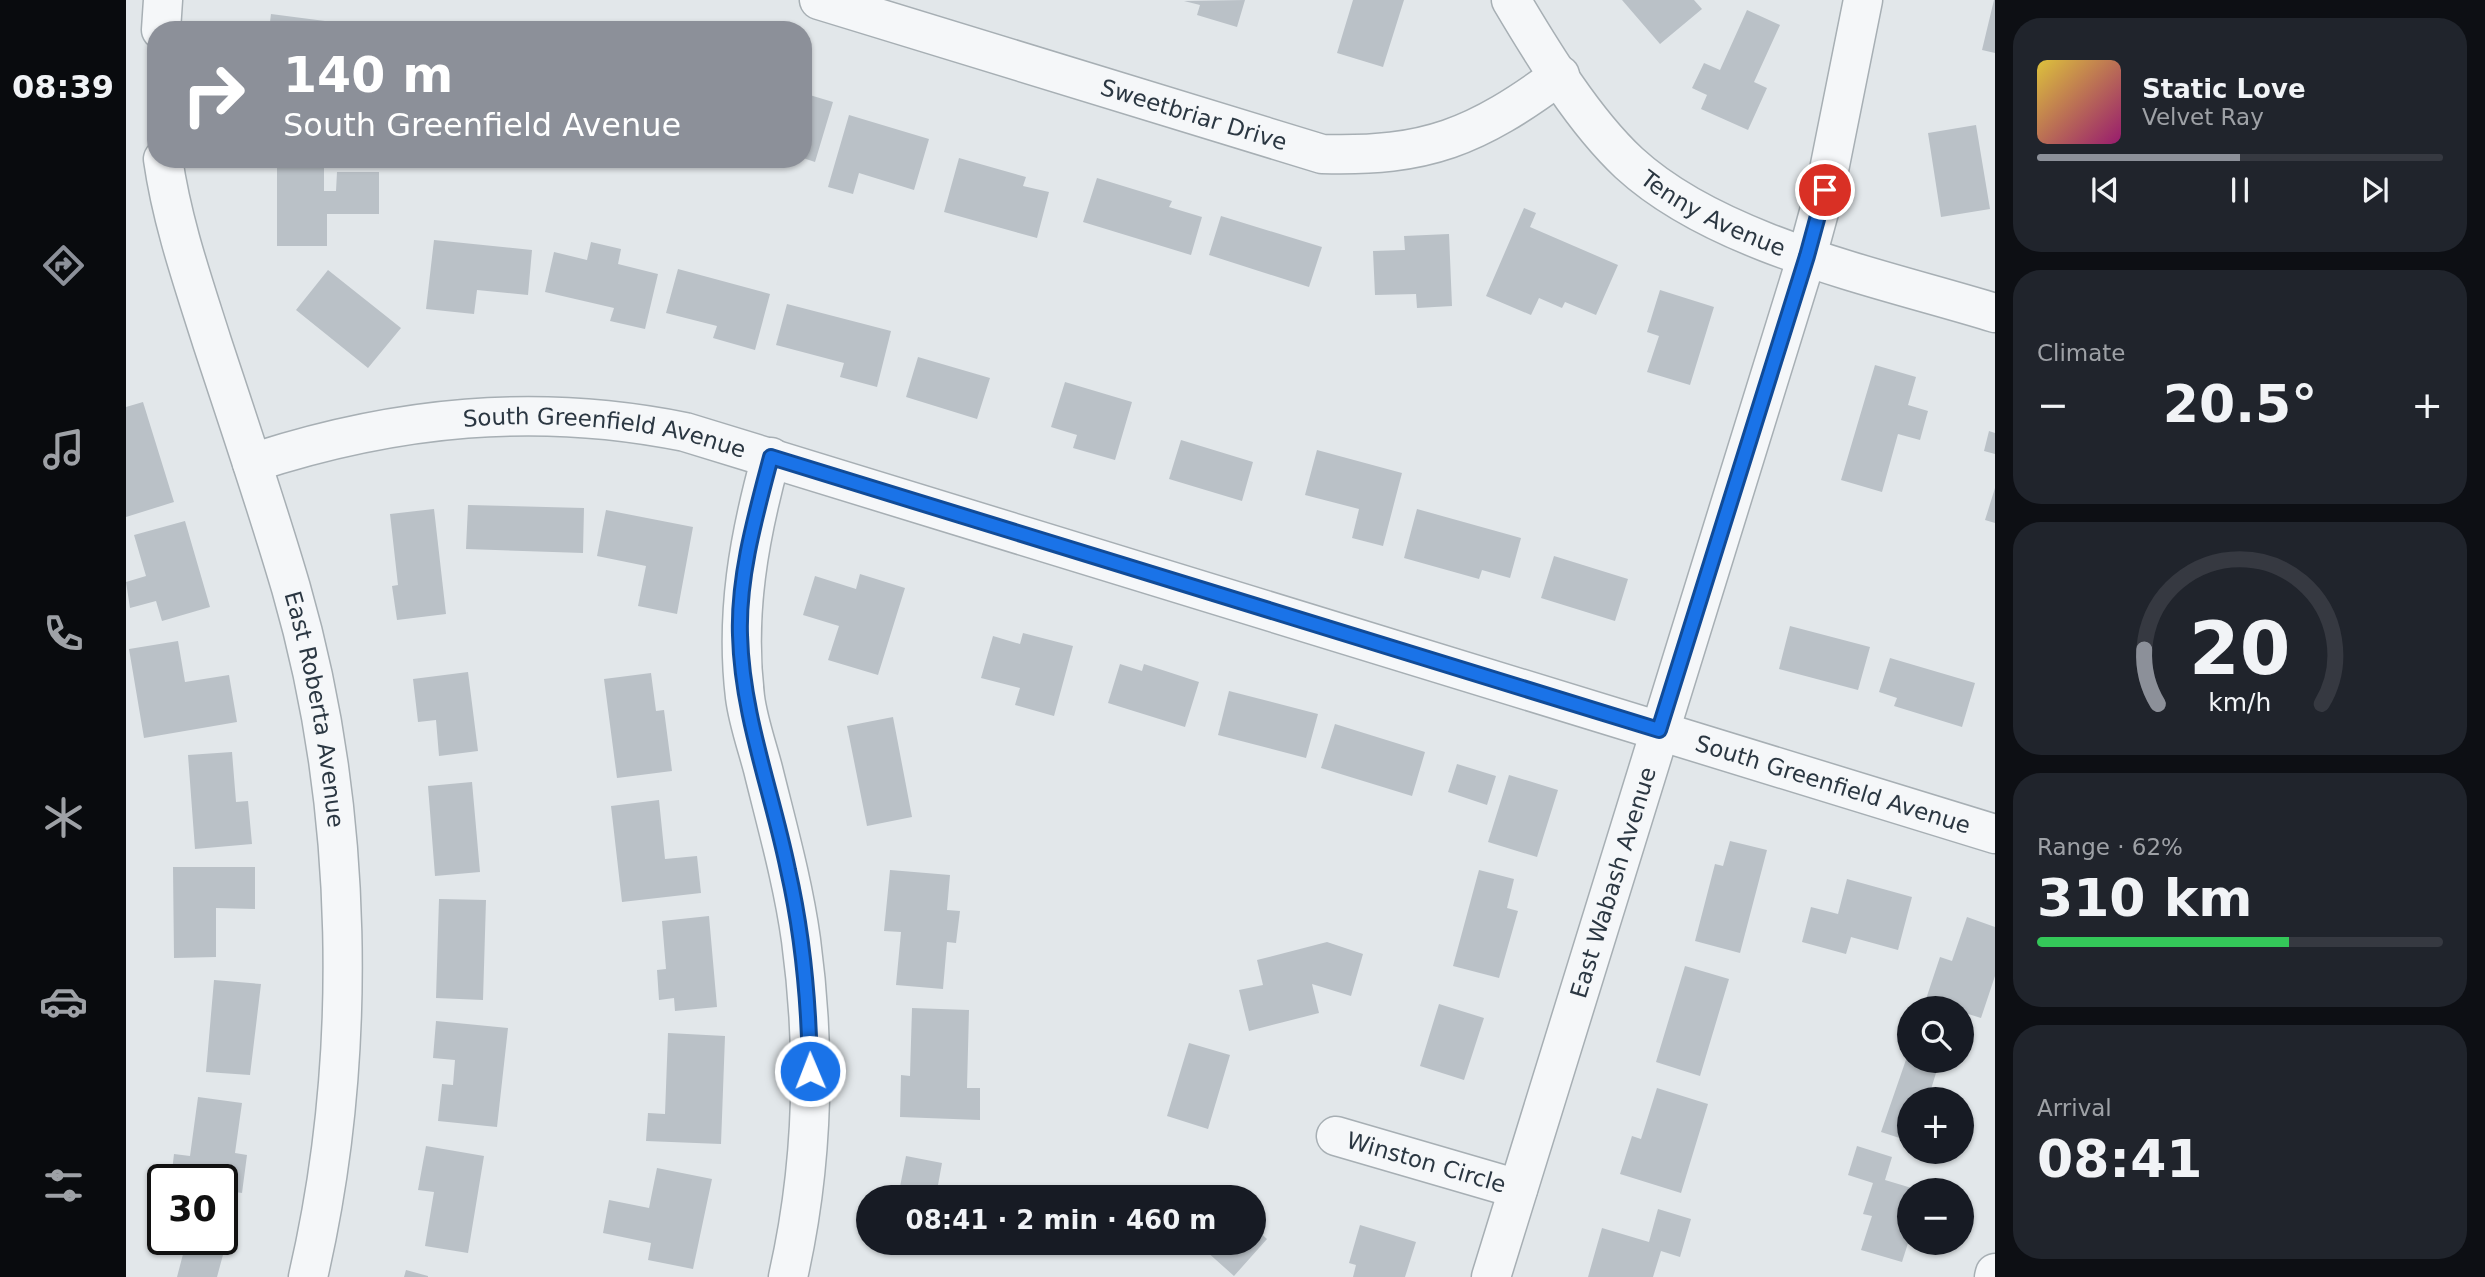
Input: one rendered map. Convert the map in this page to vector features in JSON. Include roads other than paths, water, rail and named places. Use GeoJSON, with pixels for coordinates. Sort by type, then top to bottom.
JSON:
{"type":"FeatureCollection","features":[{"type":"Feature","properties":{"kind":"street"},"geometry":{"type":"LineString","coordinates":[[162,21],[163,0]]}},
{"type":"Feature","properties":{"kind":"street","name":"Sweetbriar Drive"},"geometry":{"type":"LineString","coordinates":[[819,0],[1322,154],[1404,152],[1448,141],[1514,109],[1560,75]]}},
{"type":"Feature","properties":{"kind":"street","name":"Tenny Avenue"},"geometry":{"type":"LineString","coordinates":[[1511,0],[1583,109],[1629,163],[1678,200],[1726,227],[1807,256],[1995,313]]}},
{"type":"Feature","properties":{"kind":"street","name":"East Wabash Avenue"},"geometry":{"type":"LineString","coordinates":[[1491,1277],[1807,256],[1825,190],[1863,0]]}},
{"type":"Feature","properties":{"kind":"street","name":"East Roberta Avenue"},"geometry":{"type":"LineString","coordinates":[[164,168],[169,199],[185,257],[292,590],[325,752],[337,856],[341,929],[339,1061],[321,1222],[308,1277]]}},
{"type":"Feature","properties":{"kind":"street","name":"South Greenfield Avenue"},"geometry":{"type":"LineString","coordinates":[[252,463],[302,446],[368,430],[472,416],[572,415],[685,432],[1995,834]]}},
{"type":"Feature","properties":{"kind":"street"},"geometry":{"type":"LineString","coordinates":[[771,457],[743,579],[740,633],[745,700],[788,869],[801,940],[809,1021],[810,1096],[804,1176],[788,1277]]}},
{"type":"Feature","properties":{"kind":"street","name":"Winston Circle"},"geometry":{"type":"LineString","coordinates":[[1336,1136],[1518,1189]]}}]}
